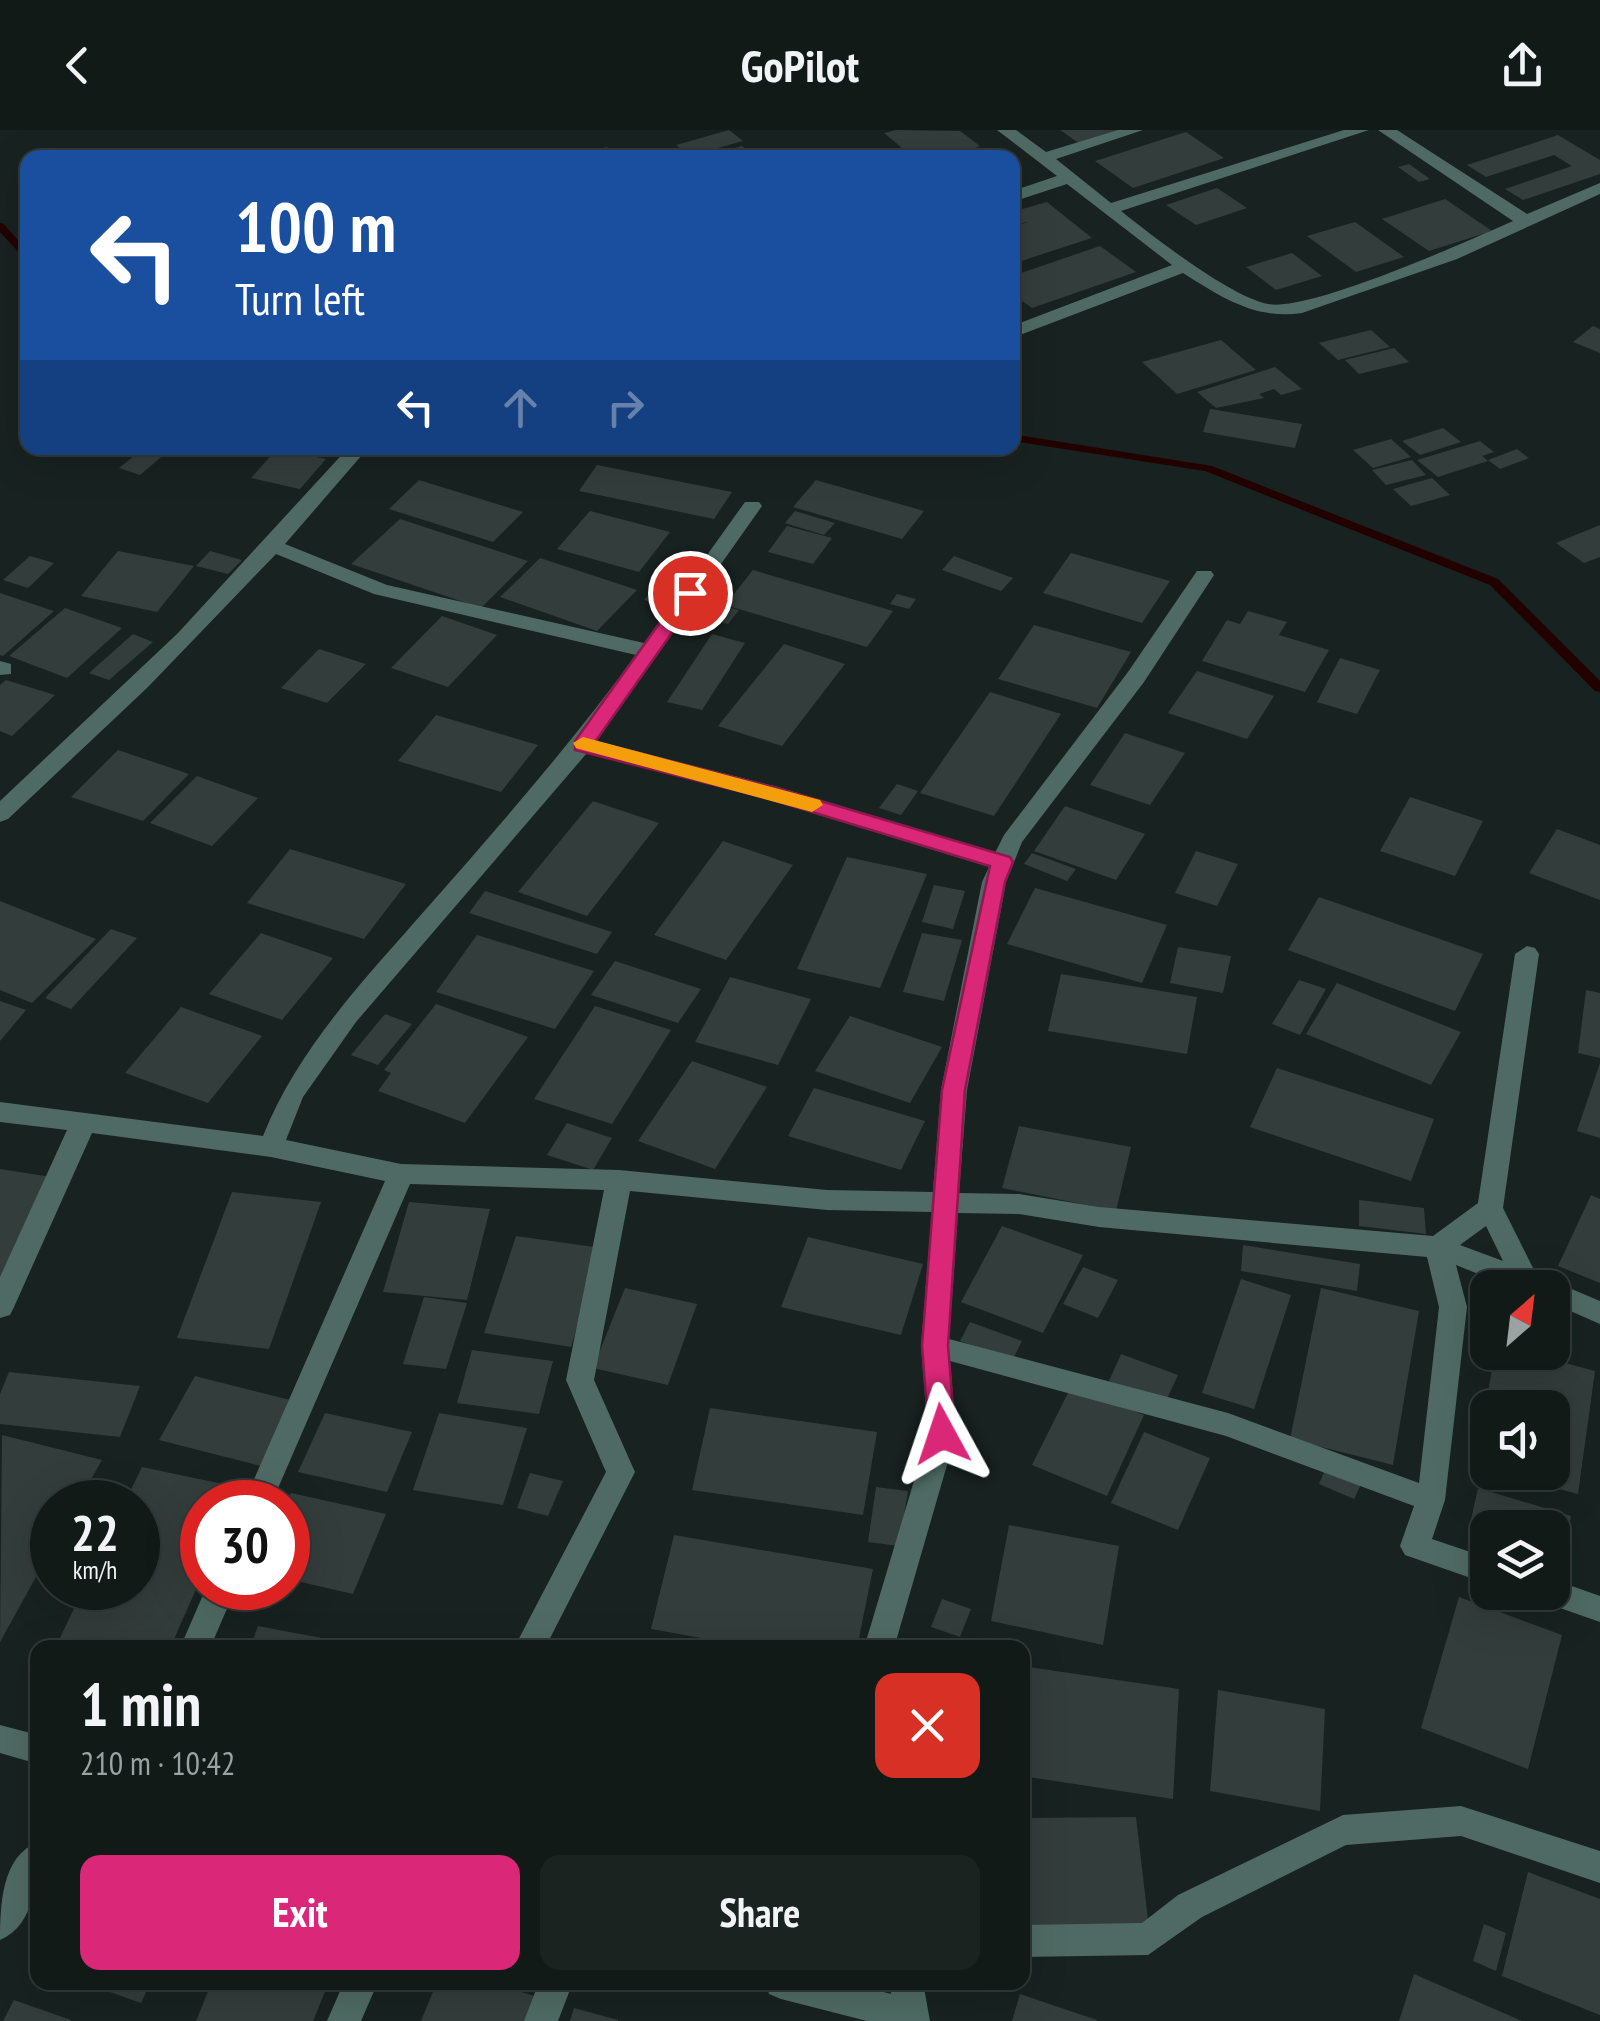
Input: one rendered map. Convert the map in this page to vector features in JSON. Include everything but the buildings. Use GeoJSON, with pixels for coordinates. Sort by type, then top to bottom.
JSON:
{"type":"FeatureCollection","features":[{"type":"Feature","properties":{"kind":"street"},"geometry":{"type":"LineString","coordinates":[[1005,130],[1188,264],[1250,304],[1277,312],[1302,308],[1451,255],[1600,188]]}},
{"type":"Feature","properties":{"kind":"street"},"geometry":{"type":"LineString","coordinates":[[1044,157],[1135,130]]}},
{"type":"Feature","properties":{"kind":"street"},"geometry":{"type":"LineString","coordinates":[[1110,209],[1361,130]]}},
{"type":"Feature","properties":{"kind":"street"},"geometry":{"type":"LineString","coordinates":[[1386,130],[1524,220]]}},
{"type":"Feature","properties":{"kind":"street"},"geometry":{"type":"LineString","coordinates":[[1020,194],[1070,177]]}},
{"type":"Feature","properties":{"kind":"street"},"geometry":{"type":"LineString","coordinates":[[1020,330],[1188,264]]}},
{"type":"Feature","properties":{"kind":"street"},"geometry":{"type":"LineString","coordinates":[[1020,315],[1034,326]]}},
{"type":"Feature","properties":{"kind":"street"},"geometry":{"type":"LineString","coordinates":[[0,814],[113,712],[275,547],[352,455]]}},
{"type":"Feature","properties":{"kind":"street"},"geometry":{"type":"LineString","coordinates":[[271,1146],[292,1094],[347,1016],[582,745],[752,506]]}},
{"type":"Feature","properties":{"kind":"street"},"geometry":{"type":"LineString","coordinates":[[275,547],[381,590],[649,651]]}},
{"type":"Feature","properties":{"kind":"street"},"geometry":{"type":"LineString","coordinates":[[881,1640],[942,1434],[935,1346],[943,1203],[954,1090],[994,882],[1012,840],[1136,677],[1204,575]]}},
{"type":"Feature","properties":{"kind":"street"},"geometry":{"type":"LineString","coordinates":[[582,745],[770,792],[1002,862]]}},
{"type":"Feature","properties":{"kind":"street"},"geometry":{"type":"LineString","coordinates":[[1527,954],[1490,1208],[1530,1270]]}},
{"type":"Feature","properties":{"kind":"street"},"geometry":{"type":"LineString","coordinates":[[0,1112],[271,1146],[402,1174],[619,1180],[827,1200],[1019,1204],[1099,1217],[1438,1247],[1497,1270]]}},
{"type":"Feature","properties":{"kind":"street"},"geometry":{"type":"LineString","coordinates":[[0,1307],[84,1122]]}},
{"type":"Feature","properties":{"kind":"street"},"geometry":{"type":"LineString","coordinates":[[268,1480],[402,1174]]}},
{"type":"Feature","properties":{"kind":"street"},"geometry":{"type":"LineString","coordinates":[[533,1640],[621,1472],[580,1380],[619,1180]]}},
{"type":"Feature","properties":{"kind":"street"},"geometry":{"type":"LineString","coordinates":[[1438,1247],[1490,1208]]}},
{"type":"Feature","properties":{"kind":"street"},"geometry":{"type":"LineString","coordinates":[[1438,1247],[1453,1307],[1431,1500],[1415,1546],[1470,1565]]}},
{"type":"Feature","properties":{"kind":"street"},"geometry":{"type":"LineString","coordinates":[[1570,1299],[1600,1312]]}},
{"type":"Feature","properties":{"kind":"street"},"geometry":{"type":"LineString","coordinates":[[935,1346],[1228,1425],[1431,1500]]}},
{"type":"Feature","properties":{"kind":"street"},"geometry":{"type":"LineString","coordinates":[[1570,1599],[1600,1609]]}},
{"type":"Feature","properties":{"kind":"street"},"geometry":{"type":"LineString","coordinates":[[198,1640],[211,1610]]}},
{"type":"Feature","properties":{"kind":"street"},"geometry":{"type":"LineString","coordinates":[[0,1738],[30,1747]]}},
{"type":"Feature","properties":{"kind":"street"},"geometry":{"type":"LineString","coordinates":[[1030,1940],[1148,1939],[1190,1906],[1343,1830],[1462,1820],[1600,1866]]}},
{"type":"Feature","properties":{"kind":"street"},"geometry":{"type":"LineString","coordinates":[[0,1924],[30,1872]]}},
{"type":"Feature","properties":{"kind":"street"},"geometry":{"type":"LineString","coordinates":[[344,2021],[358,1990]]}},
{"type":"Feature","properties":{"kind":"street"},"geometry":{"type":"LineString","coordinates":[[541,2021],[553,1990]]}},
{"type":"Feature","properties":{"kind":"street"},"geometry":{"type":"LineString","coordinates":[[809,1990],[912,2019],[907,1990]]}},
{"type":"Feature","properties":{"kind":"waterway"},"geometry":{"type":"LineString","coordinates":[[0,226],[20,250]]}},
{"type":"Feature","properties":{"kind":"waterway"},"geometry":{"type":"LineString","coordinates":[[1020,438],[1208,468],[1494,582],[1600,688]]}},
{"type":"Feature","properties":{"kind":"slow traffic"},"geometry":{"type":"LineString","coordinates":[[583,743],[812,805]]}},
{"type":"Feature","properties":{"kind":"route"},"geometry":{"type":"LineString","coordinates":[[690,593],[582,745],[770,792],[1002,862],[994,882],[954,1090],[935,1346],[942,1434]]}}]}
